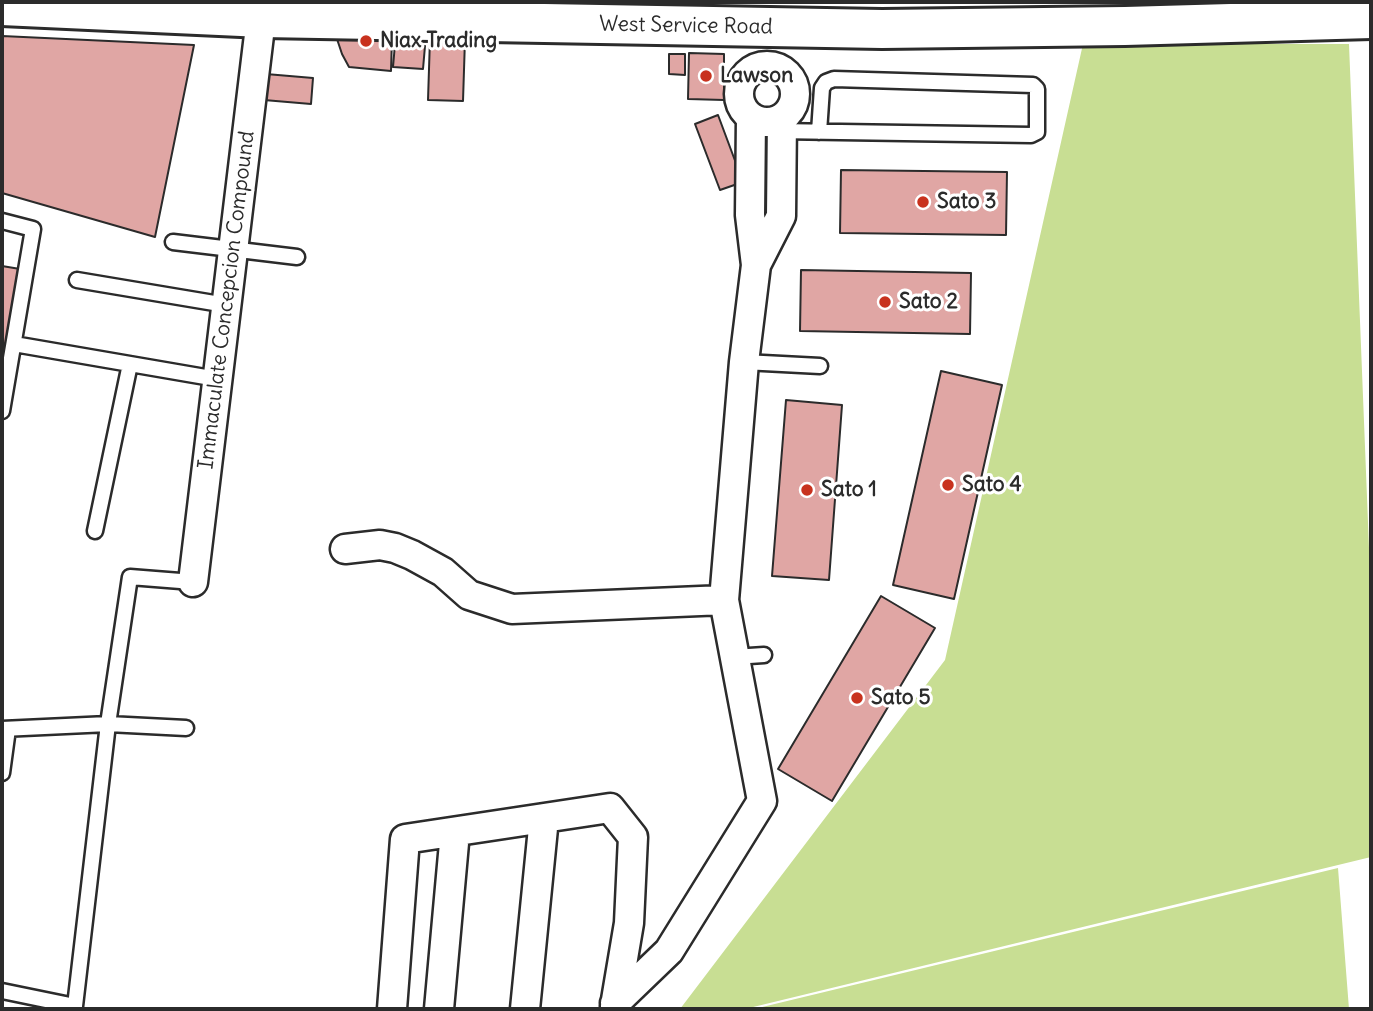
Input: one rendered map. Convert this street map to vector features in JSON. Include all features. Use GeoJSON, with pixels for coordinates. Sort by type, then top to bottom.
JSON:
{"type":"FeatureCollection","features":[{"type":"Feature","properties":{"kind":"main road","name":"West Service Road"},"geometry":{"type":"LineString","coordinates":[[2,6],[263,19],[882,29],[1085,27],[1371,19]]}},
{"type":"Feature","properties":{"kind":"street","name":"Immaculate Concepcion Compound"},"geometry":{"type":"LineString","coordinates":[[193,582],[263,19]]}},
{"type":"Feature","properties":{"kind":"street"},"geometry":{"type":"LineString","coordinates":[[766,27],[766,66]]}},
{"type":"Feature","properties":{"kind":"street"},"geometry":{"type":"LineString","coordinates":[[615,1006],[669,951],[762,801],[724,600],[744,362],[756,265],[750,215],[751,124],[739,98],[741,82],[746,76],[759,67],[766,66],[783,71],[793,86],[794,95],[793,104],[782,124],[781,216],[756,265]]}},
{"type":"Feature","properties":{"kind":"street"},"geometry":{"type":"LineString","coordinates":[[751,124],[782,124]]}},
{"type":"Feature","properties":{"kind":"street"},"geometry":{"type":"LineString","coordinates":[[345,549],[380,545],[395,548],[443,572],[469,595],[512,609],[724,600]]}},
{"type":"Feature","properties":{"kind":"street"},"geometry":{"type":"LineString","coordinates":[[392,1009],[405,839],[610,808],[633,837],[629,923],[615,1006]]}},
{"type":"Feature","properties":{"kind":"street"},"geometry":{"type":"LineString","coordinates":[[525,1009],[544,818]]}},
{"type":"Feature","properties":{"kind":"street"},"geometry":{"type":"LineString","coordinates":[[439,1009],[455,832]]}},
{"type":"Feature","properties":{"kind":"street"},"geometry":{"type":"LineString","coordinates":[[629,923],[669,951]]}},
{"type":"Feature","properties":{"kind":"lane"},"geometry":{"type":"LineString","coordinates":[[782,124],[820,132],[1035,134],[1037,89],[1033,85],[834,79],[826,82],[822,88],[820,132]]}},
{"type":"Feature","properties":{"kind":"lane"},"geometry":{"type":"LineString","coordinates":[[2,221],[33,229],[2,411]]}},
{"type":"Feature","properties":{"kind":"lane"},"geometry":{"type":"LineString","coordinates":[[173,242],[297,257]]}},
{"type":"Feature","properties":{"kind":"lane"},"geometry":{"type":"LineString","coordinates":[[77,280],[226,305]]}},
{"type":"Feature","properties":{"kind":"lane"},"geometry":{"type":"LineString","coordinates":[[14,344],[217,379]]}},
{"type":"Feature","properties":{"kind":"lane"},"geometry":{"type":"LineString","coordinates":[[744,362],[820,366]]}},
{"type":"Feature","properties":{"kind":"lane"},"geometry":{"type":"LineString","coordinates":[[96,531],[130,364]]}},
{"type":"Feature","properties":{"kind":"lane"},"geometry":{"type":"LineString","coordinates":[[2,991],[75,1006],[108,724],[130,577],[193,582]]}},
{"type":"Feature","properties":{"kind":"lane"},"geometry":{"type":"LineString","coordinates":[[734,657],[764,655]]}},
{"type":"Feature","properties":{"kind":"lane"},"geometry":{"type":"LineString","coordinates":[[2,773],[5,729],[108,724],[186,728]]}},
{"type":"Feature","properties":{"kind":"green space"},"geometry":{"type":"Polygon","coordinates":[[[1083,44],[1349,44],[1371,598],[1371,857],[745,1009],[680,1009],[945,660],[1083,44]]]}},
{"type":"Feature","properties":{"kind":"green space"},"geometry":{"type":"Polygon","coordinates":[[[1338,868],[1349,1009],[754,1009],[1338,868]]]}},
{"type":"Feature","properties":{"kind":"building"},"geometry":{"type":"Polygon","coordinates":[[[2,36],[194,45],[155,237],[2,193],[2,36]]]}},
{"type":"Feature","properties":{"kind":"building"},"geometry":{"type":"Polygon","coordinates":[[[336,36],[392,38],[391,71],[349,67],[336,36]]]}},
{"type":"Feature","properties":{"kind":"building"},"geometry":{"type":"Polygon","coordinates":[[[430,38],[465,39],[463,101],[428,100],[430,38]]]}},
{"type":"Feature","properties":{"kind":"building"},"geometry":{"type":"Polygon","coordinates":[[[395,44],[425,46],[423,69],[393,67],[395,44]]]}},
{"type":"Feature","properties":{"kind":"building","name":"Lawson"},"geometry":{"type":"Polygon","coordinates":[[[689,53],[724,54],[724,100],[688,99],[689,53]]]}},
{"type":"Feature","properties":{"kind":"building"},"geometry":{"type":"Polygon","coordinates":[[[669,54],[685,54],[685,75],[669,74],[669,54]]]}},
{"type":"Feature","properties":{"kind":"building"},"geometry":{"type":"Polygon","coordinates":[[[266,74],[313,78],[311,104],[264,100],[266,74]]]}},
{"type":"Feature","properties":{"kind":"building"},"geometry":{"type":"Polygon","coordinates":[[[718,115],[743,182],[720,190],[695,124],[718,115]]]}},
{"type":"Feature","properties":{"kind":"building","name":"Sato 3"},"geometry":{"type":"Polygon","coordinates":[[[841,170],[1007,172],[1006,235],[840,233],[841,170]]]}},
{"type":"Feature","properties":{"kind":"building"},"geometry":{"type":"Polygon","coordinates":[[[758,188],[771,188],[771,212],[759,212],[758,188]]]}},
{"type":"Feature","properties":{"kind":"building"},"geometry":{"type":"Polygon","coordinates":[[[2,266],[20,269],[2,377],[2,266]]]}},
{"type":"Feature","properties":{"kind":"building","name":"Sato 2"},"geometry":{"type":"Polygon","coordinates":[[[801,270],[971,273],[970,334],[800,331],[801,270]]]}},
{"type":"Feature","properties":{"kind":"building","name":"Sato 4"},"geometry":{"type":"Polygon","coordinates":[[[941,371],[1002,385],[954,599],[893,585],[941,371]]]}},
{"type":"Feature","properties":{"kind":"building","name":"Sato 1"},"geometry":{"type":"Polygon","coordinates":[[[786,400],[842,405],[829,580],[772,576],[786,400]]]}},
{"type":"Feature","properties":{"kind":"building","name":"Sato 5"},"geometry":{"type":"Polygon","coordinates":[[[881,596],[935,628],[832,801],[778,769],[881,596]]]}},
{"type":"Feature","properties":{"kind":"place","name":"Niax Trading"},"geometry":{"type":"Point","coordinates":[366,41]}},
{"type":"Feature","properties":{"kind":"place","name":"Lawson"},"geometry":{"type":"Point","coordinates":[706,76]}},
{"type":"Feature","properties":{"kind":"place","name":"Sato 3"},"geometry":{"type":"Point","coordinates":[923,202]}},
{"type":"Feature","properties":{"kind":"place","name":"Sato 2"},"geometry":{"type":"Point","coordinates":[885,302]}},
{"type":"Feature","properties":{"kind":"place","name":"Sato 4"},"geometry":{"type":"Point","coordinates":[948,485]}},
{"type":"Feature","properties":{"kind":"place","name":"Sato 1"},"geometry":{"type":"Point","coordinates":[807,490]}},
{"type":"Feature","properties":{"kind":"place","name":"Sato 5"},"geometry":{"type":"Point","coordinates":[857,698]}}]}
